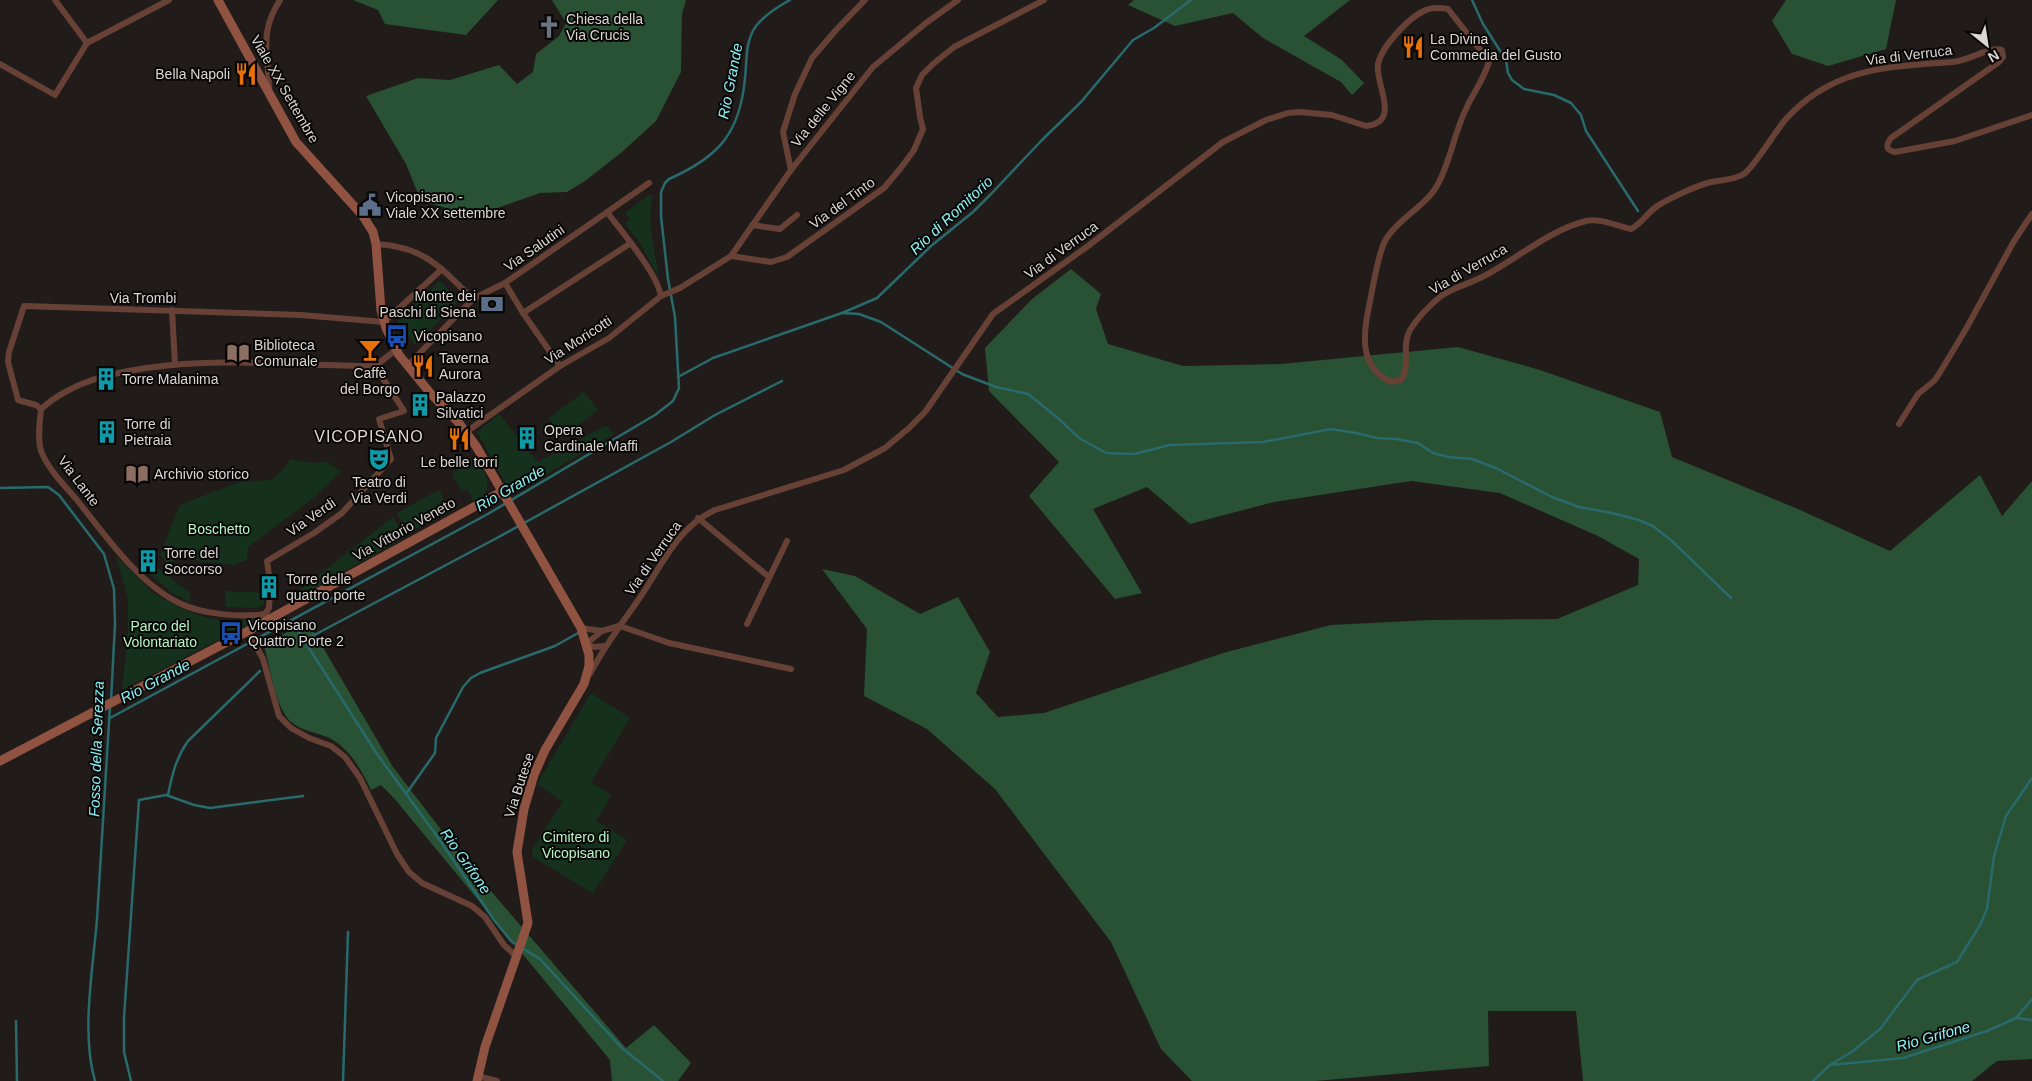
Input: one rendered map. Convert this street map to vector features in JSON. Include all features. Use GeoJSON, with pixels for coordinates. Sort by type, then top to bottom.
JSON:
{"type":"FeatureCollection","features":[{"type":"Feature","properties":{"kind":"street"},"geometry":{"type":"LineString","coordinates":[[55,0],[87,43]]}},
{"type":"Feature","properties":{"kind":"street"},"geometry":{"type":"LineString","coordinates":[[0,64],[55,95],[87,43],[169,0]]}},
{"type":"Feature","properties":{"kind":"street","name":"Viale XX Settembre"},"geometry":{"type":"LineString","coordinates":[[218,0],[296,142],[363,216],[373,232],[376,244],[379,298],[384,322],[396,350],[407,366],[466,432]]}},
{"type":"Feature","properties":{"kind":"street"},"geometry":{"type":"LineString","coordinates":[[269,92],[265,44],[268,24],[280,0]]}},
{"type":"Feature","properties":{"kind":"street"},"geometry":{"type":"LineString","coordinates":[[791,170],[783,132],[795,94],[812,58],[865,0]]}},
{"type":"Feature","properties":{"kind":"street","name":"Via delle Vigne"},"geometry":{"type":"LineString","coordinates":[[731,256],[791,170],[873,67],[926,23],[958,0]]}},
{"type":"Feature","properties":{"kind":"street","name":"Via del Tinto"},"geometry":{"type":"LineString","coordinates":[[731,256],[771,262],[787,257],[884,188],[914,150],[923,130],[916,88],[922,75],[954,47],[1044,0]]}},
{"type":"Feature","properties":{"kind":"street","name":"Via di Verruca"},"geometry":{"type":"LineString","coordinates":[[584,684],[605,646],[679,538],[698,518],[715,510],[844,470],[885,448],[917,420],[937,395],[993,314],[1088,246],[1223,142],[1266,120],[1288,113],[1322,113],[1366,126],[1373,125],[1380,120],[1385,108],[1378,68],[1379,59],[1409,20],[1416,14],[1431,8],[1448,9],[1489,61],[1487,70],[1465,109],[1447,167],[1437,186],[1423,204],[1392,232],[1384,243],[1375,278],[1364,340],[1372,367],[1377,373],[1391,382],[1401,380],[1405,375],[1406,341],[1410,330],[1430,306],[1442,296],[1457,287],[1482,277],[1522,252],[1586,221],[1599,220],[1630,230],[1637,226],[1658,205],[1699,186],[1723,181],[1745,173],[1779,127],[1792,113],[1825,86],[1839,79],[1881,69],[1962,61],[1989,49],[1996,48],[2002,50],[2003,57],[1999,62],[1891,138],[1887,148],[1895,152],[1955,141],[2032,115]]}},
{"type":"Feature","properties":{"kind":"street","name":"Via Salutini"},"geometry":{"type":"LineString","coordinates":[[407,366],[473,300],[505,283],[649,182]]}},
{"type":"Feature","properties":{"kind":"street"},"geometry":{"type":"LineString","coordinates":[[607,212],[660,287],[662,295]]}},
{"type":"Feature","properties":{"kind":"street"},"geometry":{"type":"LineString","coordinates":[[1899,424],[1918,394],[1934,381],[1939,374],[2014,241],[2032,214]]}},
{"type":"Feature","properties":{"kind":"street"},"geometry":{"type":"LineString","coordinates":[[752,225],[780,229],[797,215]]}},
{"type":"Feature","properties":{"kind":"street"},"geometry":{"type":"LineString","coordinates":[[523,313],[630,243]]}},
{"type":"Feature","properties":{"kind":"street"},"geometry":{"type":"LineString","coordinates":[[376,244],[408,248],[429,259],[442,268],[473,300]]}},
{"type":"Feature","properties":{"kind":"street","name":"Via Moricotti"},"geometry":{"type":"LineString","coordinates":[[466,432],[560,366],[609,338],[662,295],[678,289],[731,256]]}},
{"type":"Feature","properties":{"kind":"street"},"geometry":{"type":"LineString","coordinates":[[384,322],[442,268]]}},
{"type":"Feature","properties":{"kind":"street"},"geometry":{"type":"LineString","coordinates":[[505,283],[523,313],[560,366]]}},
{"type":"Feature","properties":{"kind":"street","name":"Via Trombi"},"geometry":{"type":"LineString","coordinates":[[41,409],[36,405],[18,400],[8,362],[9,352],[24,306],[333,317],[384,322]]}},
{"type":"Feature","properties":{"kind":"street"},"geometry":{"type":"LineString","coordinates":[[172,310],[175,364]]}},
{"type":"Feature","properties":{"kind":"street"},"geometry":{"type":"LineString","coordinates":[[41,409],[55,397],[70,388],[105,375],[175,364],[245,361],[375,366],[396,350]]}},
{"type":"Feature","properties":{"kind":"street","name":"Via Verdi"},"geometry":{"type":"LineString","coordinates":[[270,582],[267,561],[314,533],[342,513],[392,459],[380,419],[404,411],[375,366]]}},
{"type":"Feature","properties":{"kind":"street","name":"Via Lante"},"geometry":{"type":"LineString","coordinates":[[41,409],[39,437],[42,451],[55,474],[146,580],[169,597],[196,610],[266,617]]}},
{"type":"Feature","properties":{"kind":"street","name":"Via Butese"},"geometry":{"type":"LineString","coordinates":[[466,432],[505,495],[581,628],[590,655],[584,684],[545,750],[534,775],[524,809],[517,852],[528,915],[527,929],[485,1047],[477,1078]]}},
{"type":"Feature","properties":{"kind":"street","name":"Via Vittorio Veneto"},"geometry":{"type":"LineString","coordinates":[[0,761],[126,694],[250,634],[266,617],[505,495]]}},
{"type":"Feature","properties":{"kind":"street"},"geometry":{"type":"LineString","coordinates":[[698,518],[769,577]]}},
{"type":"Feature","properties":{"kind":"street"},"geometry":{"type":"LineString","coordinates":[[747,624],[787,541]]}},
{"type":"Feature","properties":{"kind":"street"},"geometry":{"type":"LineString","coordinates":[[266,617],[269,608],[270,592]]}},
{"type":"Feature","properties":{"kind":"street"},"geometry":{"type":"LineString","coordinates":[[586,644],[602,631],[620,626],[669,643],[791,669]]}},
{"type":"Feature","properties":{"kind":"street"},"geometry":{"type":"LineString","coordinates":[[581,628],[602,631]]}},
{"type":"Feature","properties":{"kind":"street"},"geometry":{"type":"LineString","coordinates":[[250,634],[263,659],[279,716],[291,728],[309,738],[331,746],[353,766],[397,854],[409,872],[422,883],[472,906],[485,917],[504,945],[516,956]]}},
{"type":"Feature","properties":{"kind":"street"},"geometry":{"type":"LineString","coordinates":[[586,644],[594,647],[605,646]]}},
{"type":"Feature","properties":{"kind":"street"},"geometry":{"type":"LineString","coordinates":[[477,1078],[497,1081]]}},
{"type":"Feature","properties":{"kind":"green space"},"geometry":{"type":"Polygon","coordinates":[[[353,0],[498,0],[466,35],[385,24],[378,10],[353,0]]]}},
{"type":"Feature","properties":{"kind":"green space"},"geometry":{"type":"Polygon","coordinates":[[[552,0],[686,0],[682,14],[681,72],[656,121],[622,152],[585,181],[567,192],[540,193],[494,209],[457,211],[421,201],[406,164],[366,96],[418,78],[450,80],[499,65],[517,84],[533,72],[536,54],[559,36],[566,23],[552,0]]]}},
{"type":"Feature","properties":{"kind":"green space"},"geometry":{"type":"Polygon","coordinates":[[[1134,0],[1350,0],[1304,36],[1342,60],[1364,83],[1352,95],[1341,82],[1263,38],[1233,13],[1175,26],[1128,5],[1134,0]]]}},
{"type":"Feature","properties":{"kind":"green space"},"geometry":{"type":"Polygon","coordinates":[[[1786,0],[1896,0],[1886,49],[1828,66],[1792,54],[1772,21],[1786,0]]]}},
{"type":"Feature","properties":{"kind":"green space"},"geometry":{"type":"Polygon","coordinates":[[[649,195],[653,195],[650,216],[659,278],[640,243],[625,223],[630,219],[625,213],[649,195]]]}},
{"type":"Feature","properties":{"kind":"green space"},"geometry":{"type":"Polygon","coordinates":[[[1071,269],[1101,294],[1096,309],[1108,344],[1183,366],[1281,364],[1458,347],[1540,370],[1660,412],[1672,457],[1798,509],[1890,551],[1980,475],[2002,516],[2032,481],[2032,1059],[1997,1061],[1972,1081],[1583,1081],[1576,1011],[1488,1011],[1489,1066],[1315,1081],[1192,1081],[1161,1049],[1111,942],[995,789],[927,729],[864,696],[867,629],[822,569],[855,576],[920,614],[958,597],[990,652],[976,693],[998,717],[1044,713],[1223,653],[1331,625],[1430,620],[1557,619],[1638,585],[1639,559],[1598,536],[1500,493],[1411,481],[1274,502],[1190,524],[1147,487],[1093,509],[1142,593],[1115,599],[1029,496],[1059,462],[989,391],[985,348],[1032,299],[1071,269]]]}},
{"type":"Feature","properties":{"kind":"green space"},"geometry":{"type":"Polygon","coordinates":[[[440,281],[459,300],[415,345],[397,321],[440,281]]]}},
{"type":"Feature","properties":{"kind":"green space"},"geometry":{"type":"Polygon","coordinates":[[[584,392],[598,410],[563,437],[549,418],[584,392]]]}},
{"type":"Feature","properties":{"kind":"green space"},"geometry":{"type":"Polygon","coordinates":[[[499,414],[538,462],[605,426],[614,434],[512,495],[477,432],[499,414]]]}},
{"type":"Feature","properties":{"kind":"green space"},"geometry":{"type":"Polygon","coordinates":[[[474,457],[486,475],[488,484],[485,495],[474,502],[467,489],[462,492],[452,474],[474,457]]]}},
{"type":"Feature","properties":{"kind":"green space","name":"Boschetto"},"geometry":{"type":"Polygon","coordinates":[[[290,459],[312,463],[328,462],[341,472],[312,499],[248,547],[247,560],[232,565],[192,560],[180,556],[169,565],[160,555],[180,505],[239,482],[272,480],[285,468],[290,459]]]}},
{"type":"Feature","properties":{"kind":"green space"},"geometry":{"type":"Polygon","coordinates":[[[439,490],[450,511],[408,533],[397,513],[439,490]]]}},
{"type":"Feature","properties":{"kind":"green space"},"geometry":{"type":"Polygon","coordinates":[[[393,517],[405,537],[294,600],[291,597],[393,517]]]}},
{"type":"Feature","properties":{"kind":"green space","name":"Parco del Volontariato"},"geometry":{"type":"Polygon","coordinates":[[[116,556],[153,593],[180,608],[207,618],[227,621],[261,618],[122,690],[128,636],[128,599],[116,556]]]}},
{"type":"Feature","properties":{"kind":"green space"},"geometry":{"type":"Polygon","coordinates":[[[154,565],[190,593],[190,602],[171,592],[149,573],[154,565]]]}},
{"type":"Feature","properties":{"kind":"green space"},"geometry":{"type":"Polygon","coordinates":[[[225,591],[267,593],[263,605],[256,608],[226,607],[225,591]]]}},
{"type":"Feature","properties":{"kind":"green space"},"geometry":{"type":"Polygon","coordinates":[[[307,620],[393,767],[465,861],[626,1048],[654,1025],[691,1063],[678,1081],[612,1081],[610,1060],[394,798],[381,785],[371,790],[354,759],[335,741],[299,727],[290,721],[282,709],[275,691],[264,646],[307,620]]]}},
{"type":"Feature","properties":{"kind":"green space","name":"Cimitero di Vicopisano"},"geometry":{"type":"Polygon","coordinates":[[[591,693],[630,718],[591,782],[611,795],[596,821],[627,840],[593,893],[533,857],[532,849],[563,802],[537,784],[591,693]]]}},
{"type":"Feature","properties":{"kind":"waterway","name":"Rio Grande"},"geometry":{"type":"LineString","coordinates":[[110,718],[486,515],[655,415],[673,401],[679,388],[675,317],[668,279],[661,216],[661,192],[669,179],[701,162],[724,141],[738,114],[745,78],[748,45],[752,32],[767,15],[790,0]]}},
{"type":"Feature","properties":{"kind":"waterway","name":"Rio di Romitorio"},"geometry":{"type":"LineString","coordinates":[[678,377],[713,358],[842,313],[877,298],[931,246],[973,212],[991,194],[1081,102],[1133,40],[1154,28],[1191,0]]}},
{"type":"Feature","properties":{"kind":"waterway"},"geometry":{"type":"LineString","coordinates":[[1472,0],[1483,24],[1506,60],[1508,73],[1512,80],[1524,89],[1554,95],[1571,103],[1581,115],[1586,131],[1638,211]]}},
{"type":"Feature","properties":{"kind":"waterway"},"geometry":{"type":"LineString","coordinates":[[842,313],[859,314],[881,322],[962,374],[996,387],[1028,394],[1079,438],[1106,453],[1134,454],[1170,445],[1263,442],[1331,429],[1377,438],[1418,443],[1433,453],[1448,457],[1472,459],[1496,468],[1552,497],[1579,507],[1612,513],[1653,526],[1672,541],[1731,598]]}},
{"type":"Feature","properties":{"kind":"waterway"},"geometry":{"type":"LineString","coordinates":[[303,641],[495,539],[671,442],[715,415],[782,381]]}},
{"type":"Feature","properties":{"kind":"waterway","name":"Fosso della Serezza"},"geometry":{"type":"LineString","coordinates":[[0,488],[48,487],[59,495],[104,554],[114,589],[115,624],[111,701]]}},
{"type":"Feature","properties":{"kind":"waterway","name":"Rio Grifone"},"geometry":{"type":"LineString","coordinates":[[291,620],[377,754],[439,839],[494,920],[512,942],[540,959],[622,1048],[663,1081]]}},
{"type":"Feature","properties":{"kind":"waterway"},"geometry":{"type":"LineString","coordinates":[[406,794],[435,753],[436,738],[463,687],[471,678],[555,646],[578,633]]}},
{"type":"Feature","properties":{"kind":"waterway"},"geometry":{"type":"LineString","coordinates":[[168,795],[175,767],[188,741],[260,671]]}},
{"type":"Feature","properties":{"kind":"waterway","name":"Fosso della Serezza"},"geometry":{"type":"LineString","coordinates":[[95,1081],[91,1062],[88,1022],[97,919],[110,706]]}},
{"type":"Feature","properties":{"kind":"waterway"},"geometry":{"type":"LineString","coordinates":[[1830,1065],[1853,1051],[1880,1029],[1917,980],[1957,962],[1980,925],[1987,909],[1994,856],[2006,816],[2032,778]]}},
{"type":"Feature","properties":{"kind":"waterway"},"geometry":{"type":"LineString","coordinates":[[131,1081],[124,1052],[124,1017],[139,800],[166,795],[194,805],[210,808],[303,796]]}},
{"type":"Feature","properties":{"kind":"waterway"},"geometry":{"type":"LineString","coordinates":[[343,1081],[348,932]]}},
{"type":"Feature","properties":{"kind":"waterway"},"geometry":{"type":"LineString","coordinates":[[2016,1018],[2032,999]]}},
{"type":"Feature","properties":{"kind":"waterway","name":"Rio Grifone"},"geometry":{"type":"LineString","coordinates":[[1813,1081],[1830,1065],[1903,1058],[1987,1031],[2016,1018],[2032,1020]]}},
{"type":"Feature","properties":{"kind":"waterway"},"geometry":{"type":"LineString","coordinates":[[16,1021],[17,1081]]}},
{"type":"Feature","properties":{"kind":"tunnel"},"geometry":{"type":"LineString","coordinates":[[265,589],[270,589]]}},
{"type":"Feature","properties":{"kind":"place","name":"Chiesa della Via Crucis"},"geometry":{"type":"Point","coordinates":[549,27]}},
{"type":"Feature","properties":{"kind":"place","name":"La Divina Commedia del Gusto"},"geometry":{"type":"Point","coordinates":[1413,47]}},
{"type":"Feature","properties":{"kind":"place","name":"Bella Napoli"},"geometry":{"type":"Point","coordinates":[246,74]}},
{"type":"Feature","properties":{"kind":"place","name":"Vicopisano - Viale XX settembre"},"geometry":{"type":"Point","coordinates":[370,205]}},
{"type":"Feature","properties":{"kind":"place","name":"Monte dei Paschi di Siena"},"geometry":{"type":"Point","coordinates":[492,304]}},
{"type":"Feature","properties":{"kind":"place","name":"Vicopisano"},"geometry":{"type":"Point","coordinates":[397,336]}},
{"type":"Feature","properties":{"kind":"place","name":"Caffè del Borgo"},"geometry":{"type":"Point","coordinates":[370,350]}},
{"type":"Feature","properties":{"kind":"place","name":"Biblioteca Comunale"},"geometry":{"type":"Point","coordinates":[238,353]}},
{"type":"Feature","properties":{"kind":"place","name":"Taverna Aurora"},"geometry":{"type":"Point","coordinates":[423,366]}},
{"type":"Feature","properties":{"kind":"place","name":"Torre Malanima"},"geometry":{"type":"Point","coordinates":[106,379]}},
{"type":"Feature","properties":{"kind":"place","name":"Palazzo Silvatici"},"geometry":{"type":"Point","coordinates":[420,405]}},
{"type":"Feature","properties":{"kind":"place","name":"Torre di Pietraia"},"geometry":{"type":"Point","coordinates":[107,432]}},
{"type":"Feature","properties":{"kind":"place","name":"Opera Cardinale Maffi"},"geometry":{"type":"Point","coordinates":[527,438]}},
{"type":"Feature","properties":{"kind":"place","name":"Le belle torri"},"geometry":{"type":"Point","coordinates":[459,439]}},
{"type":"Feature","properties":{"kind":"place","name":"Teatro di Via Verdi"},"geometry":{"type":"Point","coordinates":[379,459]}},
{"type":"Feature","properties":{"kind":"place","name":"Archivio storico"},"geometry":{"type":"Point","coordinates":[137,474]}},
{"type":"Feature","properties":{"kind":"place","name":"Torre del Soccorso"},"geometry":{"type":"Point","coordinates":[148,561]}},
{"type":"Feature","properties":{"kind":"place","name":"Torre delle quattro porte"},"geometry":{"type":"Point","coordinates":[269,587]}},
{"type":"Feature","properties":{"kind":"place","name":"Vicopisano Quattro Porte 2"},"geometry":{"type":"Point","coordinates":[231,633]}},
{"type":"Feature","properties":{"kind":"district","name":"VICOPISANO"},"geometry":{"type":"Point","coordinates":[369,436]}}]}
